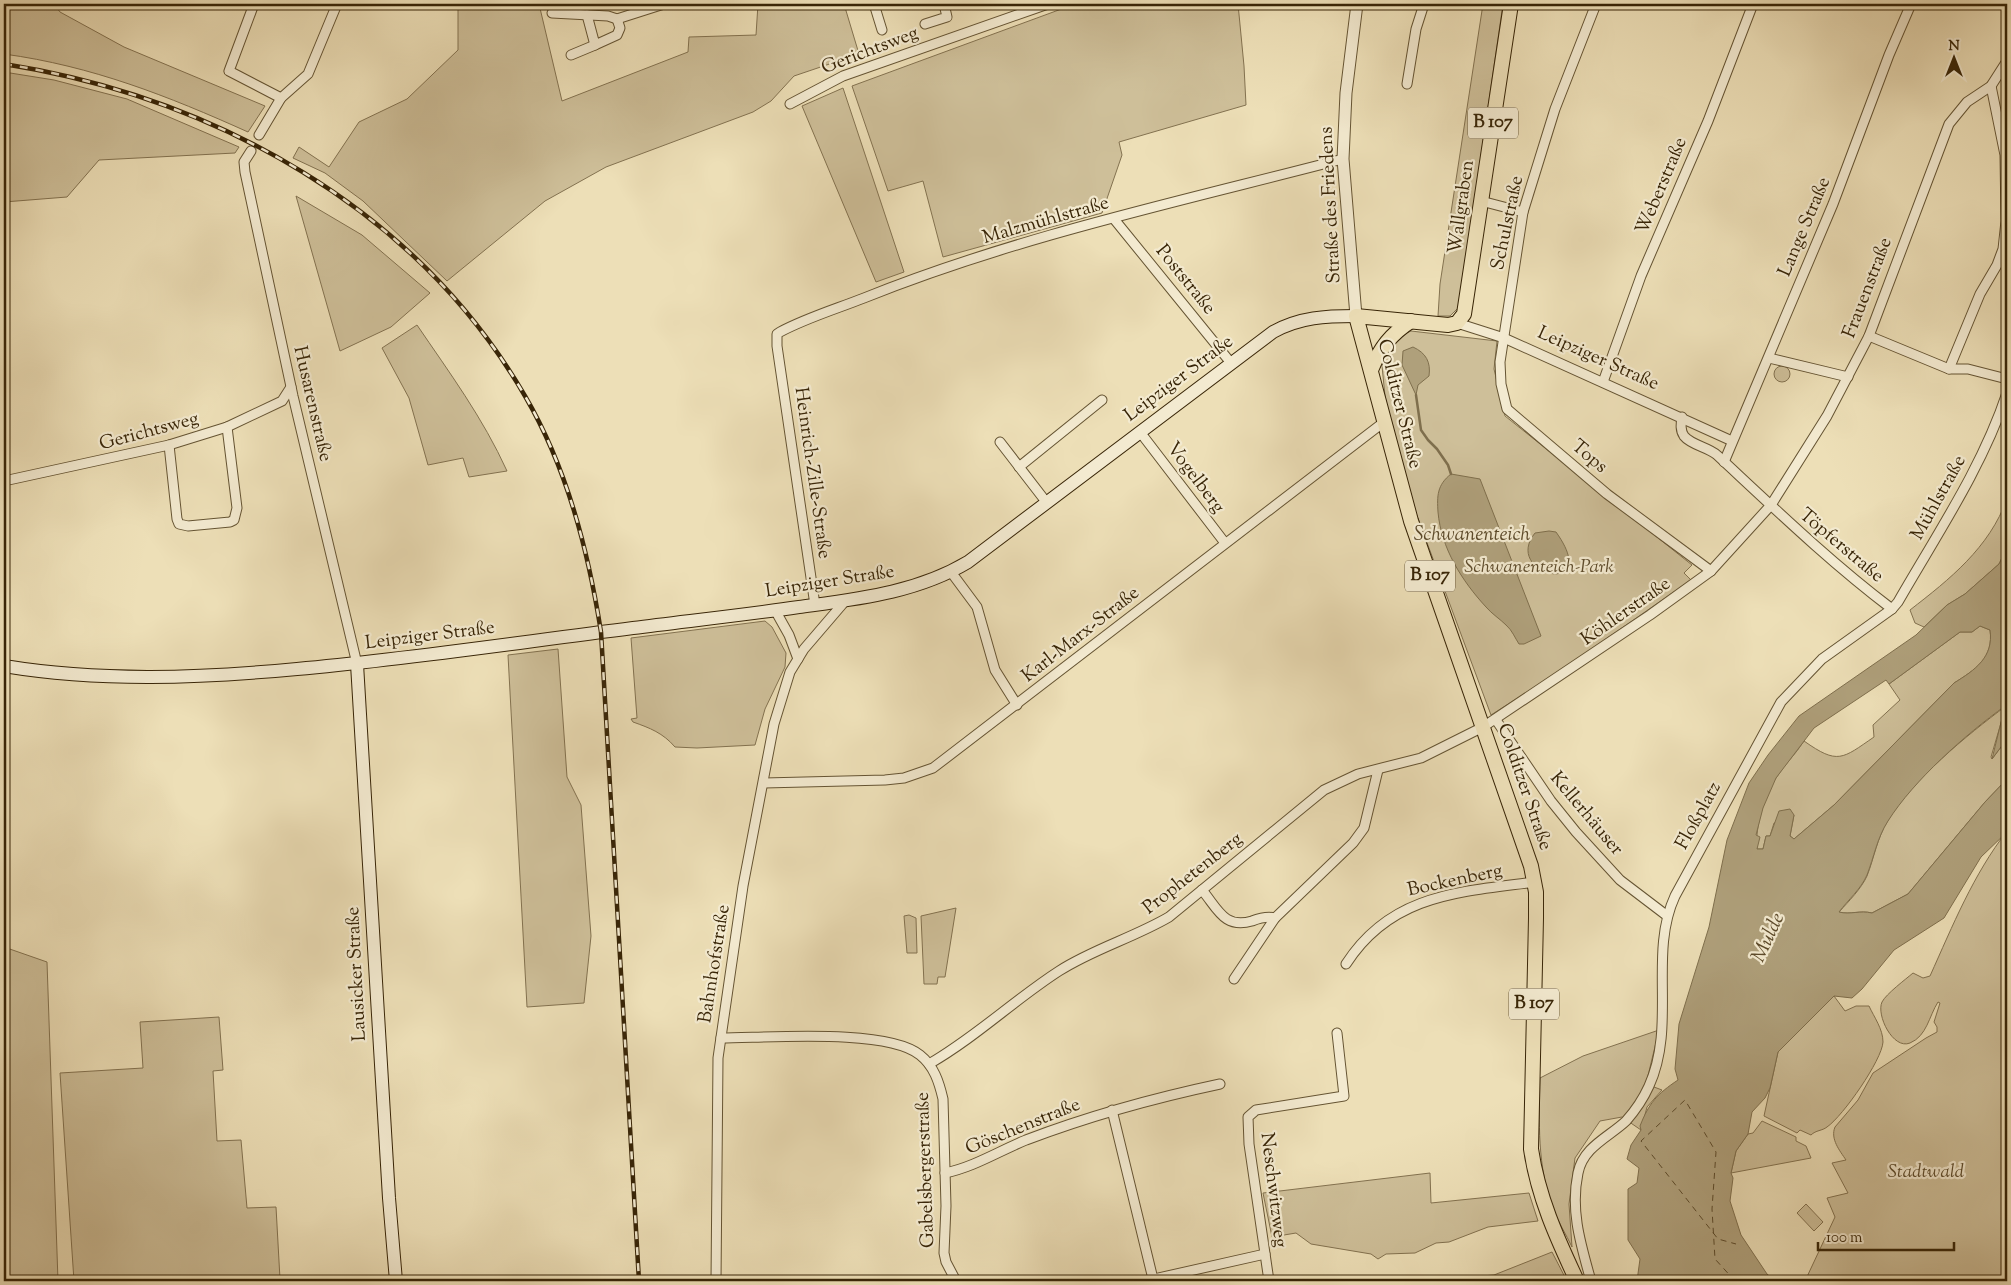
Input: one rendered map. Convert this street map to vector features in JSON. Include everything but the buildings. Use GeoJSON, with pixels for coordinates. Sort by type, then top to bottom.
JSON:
{"type":"FeatureCollection","features":[{"type":"Feature","properties":{"kind":"main road","name":"Wallgraben"},"geometry":{"type":"LineString","coordinates":[[1457,323],[1464,314],[1511,4]]}},
{"type":"Feature","properties":{"kind":"main road","name":"Leipziger Straße"},"geometry":{"type":"LineString","coordinates":[[4,666],[114,678],[246,674],[357,664],[815,605],[909,588],[951,572],[1047,503],[1231,363],[1289,324],[1309,318],[1356,316],[1448,325],[1457,323]]}},
{"type":"Feature","properties":{"kind":"main road","name":"Colditzer Straße"},"geometry":{"type":"LineString","coordinates":[[1356,316],[1411,521],[1490,723],[1535,882],[1536,918],[1531,1149],[1534,1171],[1550,1224],[1577,1281]]}},
{"type":"Feature","properties":{"kind":"main road"},"geometry":{"type":"LineString","coordinates":[[1371,370],[1377,354],[1388,339],[1411,321]]}},
{"type":"Feature","properties":{"kind":"main road","name":"Lausicker Straße"},"geometry":{"type":"LineString","coordinates":[[357,664],[389,1198],[396,1281]]}},
{"type":"Feature","properties":{"kind":"street"},"geometry":{"type":"LineString","coordinates":[[254,4],[229,71],[281,98]]}},
{"type":"Feature","properties":{"kind":"street"},"geometry":{"type":"LineString","coordinates":[[259,136],[281,98],[308,74],[337,4]]}},
{"type":"Feature","properties":{"kind":"street"},"geometry":{"type":"LineString","coordinates":[[552,13],[618,19],[664,4]]}},
{"type":"Feature","properties":{"kind":"street"},"geometry":{"type":"LineString","coordinates":[[874,4],[882,30]]}},
{"type":"Feature","properties":{"kind":"street"},"geometry":{"type":"LineString","coordinates":[[925,24],[947,17],[944,4]]}},
{"type":"Feature","properties":{"kind":"street","name":"Gerichtsweg"},"geometry":{"type":"LineString","coordinates":[[790,104],[843,76],[1048,4]]}},
{"type":"Feature","properties":{"kind":"street","name":"Straße des Friedens"},"geometry":{"type":"LineString","coordinates":[[1356,316],[1343,159],[1346,93],[1357,4]]}},
{"type":"Feature","properties":{"kind":"street"},"geometry":{"type":"LineString","coordinates":[[1407,84],[1416,29],[1424,4]]}},
{"type":"Feature","properties":{"kind":"street","name":"Schulstraße"},"geometry":{"type":"LineString","coordinates":[[1504,338],[1523,212],[1555,109],[1596,4]]}},
{"type":"Feature","properties":{"kind":"street","name":"Weberstraße"},"geometry":{"type":"LineString","coordinates":[[1603,382],[1641,276],[1708,121],[1753,4]]}},
{"type":"Feature","properties":{"kind":"street","name":"Lange Straße"},"geometry":{"type":"LineString","coordinates":[[1724,462],[1833,204],[1889,55],[1912,4]]}},
{"type":"Feature","properties":{"kind":"street"},"geometry":{"type":"LineString","coordinates":[[587,15],[595,46]]}},
{"type":"Feature","properties":{"kind":"street"},"geometry":{"type":"LineString","coordinates":[[571,55],[618,35],[620,28],[618,19]]}},
{"type":"Feature","properties":{"kind":"street"},"geometry":{"type":"LineString","coordinates":[[1949,368],[1968,320],[1987,280],[1997,266],[2002,249],[2006,221],[2006,155],[1991,86],[2007,61]]}},
{"type":"Feature","properties":{"kind":"street","name":"Frauenstraße"},"geometry":{"type":"LineString","coordinates":[[1771,505],[1820,428],[1869,336],[1949,124],[1967,102],[1991,86]]}},
{"type":"Feature","properties":{"kind":"street","name":"Husarenstraße"},"geometry":{"type":"LineString","coordinates":[[250,151],[244,162],[245,172],[291,388],[357,664]]}},
{"type":"Feature","properties":{"kind":"street","name":"Malzmühlstraße"},"geometry":{"type":"LineString","coordinates":[[777,346],[777,334],[787,328],[959,262],[1343,159]]}},
{"type":"Feature","properties":{"kind":"street"},"geometry":{"type":"LineString","coordinates":[[1481,201],[1523,212]]}},
{"type":"Feature","properties":{"kind":"street","name":"Poststraße"},"geometry":{"type":"LineString","coordinates":[[1114,219],[1231,363]]}},
{"type":"Feature","properties":{"kind":"street","name":"Leipziger Straße"},"geometry":{"type":"LineString","coordinates":[[1457,323],[1504,338],[1732,441]]}},
{"type":"Feature","properties":{"kind":"street"},"geometry":{"type":"LineString","coordinates":[[1869,336],[1949,368],[1968,368],[2007,379]]}},
{"type":"Feature","properties":{"kind":"street","name":"Tops"},"geometry":{"type":"LineString","coordinates":[[1504,338],[1500,362],[1501,384],[1507,409],[1607,494],[1711,571]]}},
{"type":"Feature","properties":{"kind":"street","name":"Heinrich-Zille-Straße"},"geometry":{"type":"LineString","coordinates":[[777,346],[815,605]]}},
{"type":"Feature","properties":{"kind":"street"},"geometry":{"type":"LineString","coordinates":[[1769,358],[1848,377]]}},
{"type":"Feature","properties":{"kind":"street","name":"Gerichtsweg"},"geometry":{"type":"LineString","coordinates":[[4,481],[169,445],[227,427],[282,401],[291,388]]}},
{"type":"Feature","properties":{"kind":"street","name":"Mühlstraße"},"geometry":{"type":"LineString","coordinates":[[1892,609],[1941,532],[1995,428],[2006,396]]}},
{"type":"Feature","properties":{"kind":"street"},"geometry":{"type":"LineString","coordinates":[[1019,467],[1102,400]]}},
{"type":"Feature","properties":{"kind":"street"},"geometry":{"type":"LineString","coordinates":[[1682,417],[1681,428],[1685,437],[1713,452],[1771,505]]}},
{"type":"Feature","properties":{"kind":"street","name":"Karl-Marx-Straße"},"geometry":{"type":"LineString","coordinates":[[764,784],[885,780],[925,772],[1017,705],[1384,422]]}},
{"type":"Feature","properties":{"kind":"street"},"geometry":{"type":"LineString","coordinates":[[169,445],[179,524],[188,526],[230,522],[234,520],[237,508],[227,427]]}},
{"type":"Feature","properties":{"kind":"street","name":"Vogelberg"},"geometry":{"type":"LineString","coordinates":[[1140,432],[1225,543]]}},
{"type":"Feature","properties":{"kind":"street"},"geometry":{"type":"LineString","coordinates":[[1000,442],[1047,503]]}},
{"type":"Feature","properties":{"kind":"street","name":"Köhlerstraße"},"geometry":{"type":"LineString","coordinates":[[1490,723],[1650,615],[1711,571],[1771,505]]}},
{"type":"Feature","properties":{"kind":"street","name":"Töpferstraße"},"geometry":{"type":"LineString","coordinates":[[1771,505],[1853,580],[1892,609]]}},
{"type":"Feature","properties":{"kind":"street"},"geometry":{"type":"LineString","coordinates":[[951,572],[977,607],[995,670],[1017,705]]}},
{"type":"Feature","properties":{"kind":"street","name":"Bahnhofstraße"},"geometry":{"type":"LineString","coordinates":[[716,1281],[718,1058],[742,895],[782,694],[790,672],[798,659],[846,600]]}},
{"type":"Feature","properties":{"kind":"street","name":"Floßplatz"},"geometry":{"type":"LineString","coordinates":[[1666,915],[1762,734],[1781,702],[1822,659],[1892,609]]}},
{"type":"Feature","properties":{"kind":"street"},"geometry":{"type":"LineString","coordinates":[[775,610],[798,659]]}},
{"type":"Feature","properties":{"kind":"street","name":"Prophetenberg"},"geometry":{"type":"LineString","coordinates":[[929,1064],[950,1052],[1060,970],[1080,958],[1143,932],[1169,917],[1324,790],[1358,774],[1421,758],[1490,723]]}},
{"type":"Feature","properties":{"kind":"street","name":"Kellerhäuser"},"geometry":{"type":"LineString","coordinates":[[1490,723],[1576,832],[1620,880],[1666,915]]}},
{"type":"Feature","properties":{"kind":"street"},"geometry":{"type":"LineString","coordinates":[[1234,978],[1275,918],[1353,843],[1364,828],[1378,770]]}},
{"type":"Feature","properties":{"kind":"street","name":"Bockenberg"},"geometry":{"type":"LineString","coordinates":[[1346,964],[1359,944],[1377,926],[1411,906],[1476,890],[1535,882]]}},
{"type":"Feature","properties":{"kind":"street"},"geometry":{"type":"LineString","coordinates":[[1202,890],[1227,920],[1234,924],[1262,918],[1275,918]]}},
{"type":"Feature","properties":{"kind":"street"},"geometry":{"type":"LineString","coordinates":[[1591,1281],[1575,1216],[1574,1197],[1578,1170],[1594,1145],[1626,1120],[1651,1082],[1663,1037],[1666,915]]}},
{"type":"Feature","properties":{"kind":"street","name":"Neschwitzweg"},"geometry":{"type":"LineString","coordinates":[[1269,1281],[1249,1144],[1248,1117],[1256,1110],[1344,1096],[1337,1033]]}},
{"type":"Feature","properties":{"kind":"street","name":"Gabelsbergerstraße"},"geometry":{"type":"LineString","coordinates":[[720,1038],[851,1038],[885,1040],[911,1050],[929,1064],[940,1083],[943,1098],[946,1173],[944,1253],[952,1280]]}},
{"type":"Feature","properties":{"kind":"street","name":"Göschenstraße"},"geometry":{"type":"LineString","coordinates":[[946,1173],[959,1170],[1025,1140],[1112,1110],[1220,1084]]}},
{"type":"Feature","properties":{"kind":"street"},"geometry":{"type":"LineString","coordinates":[[1112,1110],[1149,1280],[1265,1254]]}},
{"type":"Feature","properties":{"kind":"green space"},"geometry":{"type":"Polygon","coordinates":[[[4,4],[54,4],[60,12],[124,47],[265,106],[248,132],[188,106],[99,74],[36,59],[4,54],[4,4]]]}},
{"type":"Feature","properties":{"kind":"green space"},"geometry":{"type":"Polygon","coordinates":[[[458,4],[539,4],[562,101],[688,52],[689,37],[756,35],[758,4],[844,4],[859,54],[794,76],[771,101],[753,112],[606,167],[545,201],[447,281],[363,201],[325,173],[293,158],[299,147],[329,167],[359,122],[407,99],[458,50],[458,4]]]}},
{"type":"Feature","properties":{"kind":"green space"},"geometry":{"type":"Polygon","coordinates":[[[1075,4],[1238,4],[1246,105],[1119,142],[1122,155],[1102,213],[943,257],[923,181],[888,191],[852,86],[1075,4]]]}},
{"type":"Feature","properties":{"kind":"green space"},"geometry":{"type":"Polygon","coordinates":[[[1483,4],[1503,4],[1459,307],[1450,316],[1438,316],[1440,284],[1483,4]]]}},
{"type":"Feature","properties":{"kind":"green space"},"geometry":{"type":"Polygon","coordinates":[[[4,72],[54,80],[127,99],[239,147],[235,153],[99,160],[67,197],[4,202],[4,72]]]}},
{"type":"Feature","properties":{"kind":"green space"},"geometry":{"type":"Polygon","coordinates":[[[843,88],[904,272],[876,282],[802,106],[843,88]]]}},
{"type":"Feature","properties":{"kind":"green space"},"geometry":{"type":"Polygon","coordinates":[[[296,196],[362,235],[430,293],[391,327],[340,351],[296,196]]]}},
{"type":"Feature","properties":{"kind":"green space"},"geometry":{"type":"Polygon","coordinates":[[[417,325],[476,414],[498,451],[507,471],[469,477],[463,458],[428,465],[409,398],[382,348],[417,325]]]}},
{"type":"Feature","properties":{"kind":"green space","name":"Schwanenteich-Park"},"geometry":{"type":"Polygon","coordinates":[[[1411,331],[1497,341],[1494,369],[1505,416],[1692,565],[1684,573],[1691,580],[1560,671],[1491,715],[1403,478],[1387,416],[1382,366],[1392,340],[1411,331]]]}},
{"type":"Feature","properties":{"kind":"green space"},"geometry":{"type":"Polygon","coordinates":[[[1782,366],[1788,368],[1790,374],[1788,380],[1782,382],[1776,380],[1774,374],[1776,368],[1782,366]]]}},
{"type":"Feature","properties":{"kind":"green space"},"geometry":{"type":"Polygon","coordinates":[[[2007,499],[2007,548],[1999,564],[1965,594],[1947,605],[1924,627],[1915,623],[1910,610],[1967,561],[1990,533],[2007,499]]]}},
{"type":"Feature","properties":{"kind":"green space"},"geometry":{"type":"Polygon","coordinates":[[[765,621],[772,627],[786,653],[785,667],[765,709],[755,745],[697,748],[675,747],[656,732],[633,722],[631,719],[637,718],[631,638],[765,621]]]}},
{"type":"Feature","properties":{"kind":"green space"},"geometry":{"type":"Polygon","coordinates":[[[1980,626],[1990,630],[1990,640],[1986,656],[1976,668],[1954,683],[1834,805],[1794,839],[1790,836],[1794,815],[1774,823],[1770,836],[1766,836],[1763,849],[1757,849],[1759,821],[1768,794],[1779,773],[1804,741],[1825,754],[1840,756],[1847,754],[1874,737],[1873,725],[1900,700],[1889,684],[1960,632],[1972,632],[1980,626]]]}},
{"type":"Feature","properties":{"kind":"green space"},"geometry":{"type":"Polygon","coordinates":[[[558,649],[567,777],[581,805],[591,936],[584,1003],[527,1007],[508,655],[558,649]]]}},
{"type":"Feature","properties":{"kind":"green space"},"geometry":{"type":"Polygon","coordinates":[[[2006,706],[1991,757],[1992,759],[2007,739],[2007,779],[1985,802],[1908,894],[1872,913],[1839,912],[1855,895],[1867,876],[1884,828],[1898,806],[1925,774],[1941,759],[1974,730],[2006,706]]]}},
{"type":"Feature","properties":{"kind":"green space","name":"Stadtwald"},"geometry":{"type":"Polygon","coordinates":[[[2007,831],[2007,1281],[1805,1281],[1835,1217],[1827,1198],[1848,1193],[1832,1163],[1846,1160],[1835,1140],[1835,1127],[1858,1100],[1873,1073],[1937,1032],[1934,1022],[1940,1003],[1938,1002],[1920,1036],[1910,1043],[1904,1044],[1892,1037],[1887,1030],[1881,1015],[1882,1002],[1913,973],[1923,978],[1930,976],[1974,883],[2007,831]]]}},
{"type":"Feature","properties":{"kind":"green space"},"geometry":{"type":"Polygon","coordinates":[[[956,908],[945,977],[938,977],[937,984],[924,984],[921,916],[956,908]]]}},
{"type":"Feature","properties":{"kind":"green space"},"geometry":{"type":"Polygon","coordinates":[[[909,915],[916,918],[917,953],[907,953],[904,916],[909,915]]]}},
{"type":"Feature","properties":{"kind":"green space"},"geometry":{"type":"Polygon","coordinates":[[[4,947],[47,962],[58,1281],[4,1281],[4,947]]]}},
{"type":"Feature","properties":{"kind":"green space"},"geometry":{"type":"Polygon","coordinates":[[[1834,996],[1845,1011],[1856,1006],[1869,1006],[1882,1032],[1883,1042],[1881,1050],[1861,1087],[1834,1121],[1811,1135],[1800,1130],[1797,1133],[1764,1116],[1778,1052],[1834,996]]]}},
{"type":"Feature","properties":{"kind":"green space"},"geometry":{"type":"Polygon","coordinates":[[[219,1017],[223,1070],[213,1071],[217,1141],[241,1140],[247,1208],[276,1207],[280,1279],[230,1281],[74,1281],[60,1073],[143,1068],[140,1022],[219,1017]]]}},
{"type":"Feature","properties":{"kind":"green space"},"geometry":{"type":"Polygon","coordinates":[[[1659,1030],[1646,1084],[1662,1090],[1647,1107],[1641,1130],[1622,1117],[1600,1121],[1575,1158],[1569,1204],[1572,1247],[1553,1209],[1544,1177],[1540,1144],[1540,1078],[1583,1056],[1659,1030]]]}},
{"type":"Feature","properties":{"kind":"green space"},"geometry":{"type":"Polygon","coordinates":[[[1762,1121],[1796,1137],[1796,1141],[1806,1146],[1811,1158],[1731,1173],[1736,1151],[1748,1134],[1753,1133],[1762,1121]]]}},
{"type":"Feature","properties":{"kind":"green space"},"geometry":{"type":"Polygon","coordinates":[[[1430,1173],[1431,1203],[1529,1193],[1538,1221],[1488,1227],[1449,1242],[1436,1243],[1415,1253],[1386,1254],[1378,1259],[1371,1254],[1311,1244],[1296,1233],[1272,1237],[1263,1193],[1430,1173]]]}},
{"type":"Feature","properties":{"kind":"green space"},"geometry":{"type":"Polygon","coordinates":[[[1806,1204],[1823,1222],[1814,1231],[1797,1213],[1806,1204]]]}},
{"type":"Feature","properties":{"kind":"green space"},"geometry":{"type":"Polygon","coordinates":[[[1552,1252],[1567,1281],[1456,1281],[1455,1278],[1494,1275],[1552,1252]]]}},
{"type":"Feature","properties":{"kind":"water"},"geometry":{"type":"Polygon","coordinates":[[[1413,347],[1427,358],[1429,366],[1429,376],[1418,385],[1416,395],[1402,365],[1403,351],[1413,347]]]}},
{"type":"Feature","properties":{"kind":"water","name":"Schwanenteich"},"geometry":{"type":"Polygon","coordinates":[[[1451,474],[1480,479],[1541,636],[1524,644],[1519,644],[1508,627],[1488,610],[1477,597],[1454,563],[1443,538],[1438,506],[1440,487],[1451,474]]]}},
{"type":"Feature","properties":{"kind":"water"},"geometry":{"type":"Polygon","coordinates":[[[1556,532],[1567,553],[1568,566],[1561,573],[1551,573],[1539,569],[1531,560],[1528,548],[1535,533],[1556,532]]]}},
{"type":"Feature","properties":{"kind":"water","name":"Mulde"},"geometry":{"type":"Polygon","coordinates":[[[2007,548],[2007,739],[1992,759],[2005,706],[1957,744],[1926,774],[1899,805],[1884,827],[1864,880],[1839,912],[1872,913],[1908,894],[1985,802],[2007,779],[2007,832],[1981,857],[1944,918],[1894,950],[1862,989],[1852,998],[1834,996],[1778,1052],[1770,1088],[1765,1098],[1752,1112],[1748,1134],[1736,1151],[1731,1173],[1733,1178],[1730,1201],[1741,1235],[1767,1274],[1775,1281],[1637,1281],[1640,1259],[1628,1240],[1628,1189],[1637,1183],[1639,1168],[1627,1159],[1631,1145],[1641,1130],[1640,1126],[1650,1105],[1664,1090],[1678,1080],[1675,1069],[1679,1024],[1709,927],[1727,840],[1749,783],[1768,755],[1799,716],[1916,635],[1947,605],[1965,594],[1999,564],[2007,548]],[[1980,626],[1972,632],[1960,632],[1889,684],[1886,680],[1814,728],[1776,778],[1763,808],[1756,835],[1760,837],[1757,849],[1763,849],[1766,836],[1770,836],[1779,811],[1790,809],[1794,815],[1790,836],[1794,839],[1834,805],[1954,683],[1976,668],[1989,648],[1990,630],[1980,626]]]}},
{"type":"Feature","properties":{"kind":"waterway"},"geometry":{"type":"LineString","coordinates":[[1416,395],[1421,430],[1448,465],[1451,474]]}},
{"type":"Feature","properties":{"kind":"ferry route"},"geometry":{"type":"LineString","coordinates":[[1735,1281],[1715,1259],[1712,1209],[1716,1152],[1685,1100],[1641,1141],[1718,1239],[1736,1244]]}},
{"type":"Feature","properties":{"kind":"tunnel"},"geometry":{"type":"LineString","coordinates":[[251,151],[259,135]]}},
{"type":"Feature","properties":{"kind":"railway"},"geometry":{"type":"LineString","coordinates":[[4,64],[82,80],[159,103],[232,134],[302,172],[368,217],[427,269],[480,329],[525,396],[540,423],[553,452],[574,510],[590,571],[601,632],[639,1281]]}}]}
